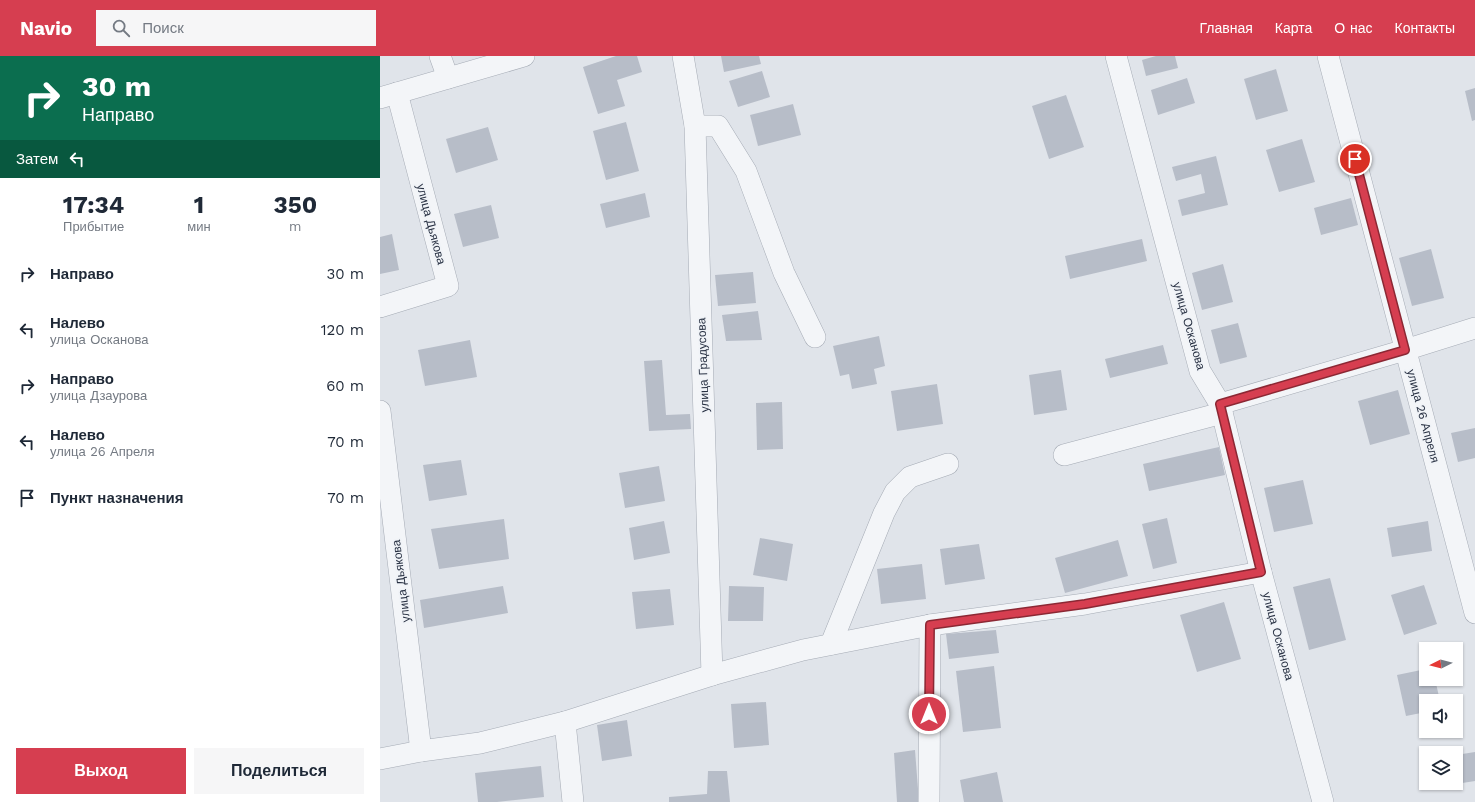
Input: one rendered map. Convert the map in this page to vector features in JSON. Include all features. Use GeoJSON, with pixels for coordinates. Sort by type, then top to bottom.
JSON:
{"type":"FeatureCollection","features":[{"type":"Feature","properties":{"kind":"street"},"geometry":{"type":"LineString","coordinates":[[440,56],[448,78]]}},
{"type":"Feature","properties":{"kind":"street"},"geometry":{"type":"LineString","coordinates":[[388,95],[524,56]]}},
{"type":"Feature","properties":{"kind":"street","name":"улица Градусова"},"geometry":{"type":"LineString","coordinates":[[683,56],[695,126],[712,675]]}},
{"type":"Feature","properties":{"kind":"street","name":"улица Осканова"},"geometry":{"type":"LineString","coordinates":[[1116,56],[1200,371],[1221,408],[1261,572],[1323,802]]}},
{"type":"Feature","properties":{"kind":"street","name":"улица 26 Апреля"},"geometry":{"type":"LineString","coordinates":[[1328,56],[1475,613]]}},
{"type":"Feature","properties":{"kind":"street","name":"улица Дьякова"},"geometry":{"type":"LineString","coordinates":[[380,307],[448,286],[388,95]]}},
{"type":"Feature","properties":{"kind":"street"},"geometry":{"type":"LineString","coordinates":[[695,126],[718,126],[746,171],[784,273],[815,337]]}},
{"type":"Feature","properties":{"kind":"street"},"geometry":{"type":"LineString","coordinates":[[1064,455],[1221,408],[1475,328]]}},
{"type":"Feature","properties":{"kind":"street","name":"улица Дьякова"},"geometry":{"type":"LineString","coordinates":[[380,411],[421,751]]}},
{"type":"Feature","properties":{"kind":"street"},"geometry":{"type":"LineString","coordinates":[[831,644],[884,513],[895,492],[910,477],[948,464]]}},
{"type":"Feature","properties":{"kind":"street"},"geometry":{"type":"LineString","coordinates":[[380,759],[421,751],[480,743],[565,722],[712,675],[802,650],[930,625],[1085,604],[1261,572]]}},
{"type":"Feature","properties":{"kind":"street"},"geometry":{"type":"LineString","coordinates":[[929,802],[930,625]]}},
{"type":"Feature","properties":{"kind":"street"},"geometry":{"type":"LineString","coordinates":[[565,722],[573,802]]}},
{"type":"Feature","properties":{"kind":"building"},"geometry":{"type":"Polygon","coordinates":[[[616,56],[637,56],[642,72],[617,80],[625,106],[598,114],[583,67],[616,56]]]}},
{"type":"Feature","properties":{"kind":"building"},"geometry":{"type":"Polygon","coordinates":[[[721,56],[759,56],[761,64],[724,72],[721,56]]]}},
{"type":"Feature","properties":{"kind":"building"},"geometry":{"type":"Polygon","coordinates":[[[1156,56],[1175,56],[1178,68],[1146,76],[1142,60],[1156,56]]]}},
{"type":"Feature","properties":{"kind":"building"},"geometry":{"type":"Polygon","coordinates":[[[1276,69],[1288,111],[1256,120],[1244,79],[1276,69]]]}},
{"type":"Feature","properties":{"kind":"building"},"geometry":{"type":"Polygon","coordinates":[[[762,71],[770,97],[738,107],[729,81],[762,71]]]}},
{"type":"Feature","properties":{"kind":"building"},"geometry":{"type":"Polygon","coordinates":[[[1187,78],[1195,103],[1158,115],[1151,90],[1187,78]]]}},
{"type":"Feature","properties":{"kind":"building"},"geometry":{"type":"Polygon","coordinates":[[[1475,88],[1475,120],[1472,121],[1465,91],[1475,88]]]}},
{"type":"Feature","properties":{"kind":"building"},"geometry":{"type":"Polygon","coordinates":[[[1066,95],[1084,147],[1049,159],[1032,106],[1066,95]]]}},
{"type":"Feature","properties":{"kind":"building"},"geometry":{"type":"Polygon","coordinates":[[[793,104],[801,135],[758,146],[750,115],[793,104]]]}},
{"type":"Feature","properties":{"kind":"building"},"geometry":{"type":"Polygon","coordinates":[[[626,122],[639,171],[606,180],[593,131],[626,122]]]}},
{"type":"Feature","properties":{"kind":"building"},"geometry":{"type":"Polygon","coordinates":[[[488,127],[498,160],[456,173],[446,139],[488,127]]]}},
{"type":"Feature","properties":{"kind":"building"},"geometry":{"type":"Polygon","coordinates":[[[1302,139],[1315,182],[1279,192],[1266,150],[1302,139]]]}},
{"type":"Feature","properties":{"kind":"building"},"geometry":{"type":"Polygon","coordinates":[[[1216,156],[1228,205],[1182,216],[1178,200],[1205,193],[1201,174],[1176,181],[1172,167],[1216,156]]]}},
{"type":"Feature","properties":{"kind":"building"},"geometry":{"type":"Polygon","coordinates":[[[645,193],[650,217],[606,228],[600,204],[645,193]]]}},
{"type":"Feature","properties":{"kind":"building"},"geometry":{"type":"Polygon","coordinates":[[[1351,198],[1358,225],[1321,235],[1314,208],[1351,198]]]}},
{"type":"Feature","properties":{"kind":"building"},"geometry":{"type":"Polygon","coordinates":[[[491,205],[499,238],[463,247],[454,214],[491,205]]]}},
{"type":"Feature","properties":{"kind":"building"},"geometry":{"type":"Polygon","coordinates":[[[392,234],[399,270],[380,274],[380,237],[392,234]]]}},
{"type":"Feature","properties":{"kind":"building"},"geometry":{"type":"Polygon","coordinates":[[[1142,239],[1147,261],[1070,279],[1065,256],[1142,239]]]}},
{"type":"Feature","properties":{"kind":"building"},"geometry":{"type":"Polygon","coordinates":[[[1431,249],[1444,298],[1412,306],[1399,258],[1431,249]]]}},
{"type":"Feature","properties":{"kind":"building"},"geometry":{"type":"Polygon","coordinates":[[[1223,264],[1233,302],[1202,310],[1192,273],[1223,264]]]}},
{"type":"Feature","properties":{"kind":"building"},"geometry":{"type":"Polygon","coordinates":[[[753,272],[756,303],[718,306],[715,275],[753,272]]]}},
{"type":"Feature","properties":{"kind":"building"},"geometry":{"type":"Polygon","coordinates":[[[758,311],[762,340],[726,341],[722,315],[758,311]]]}},
{"type":"Feature","properties":{"kind":"building"},"geometry":{"type":"Polygon","coordinates":[[[1238,323],[1247,357],[1220,364],[1211,330],[1238,323]]]}},
{"type":"Feature","properties":{"kind":"building"},"geometry":{"type":"Polygon","coordinates":[[[879,336],[885,366],[874,369],[877,384],[852,389],[849,374],[840,376],[833,346],[879,336]]]}},
{"type":"Feature","properties":{"kind":"building"},"geometry":{"type":"Polygon","coordinates":[[[470,340],[477,377],[425,386],[418,350],[470,340]]]}},
{"type":"Feature","properties":{"kind":"building"},"geometry":{"type":"Polygon","coordinates":[[[1163,345],[1168,364],[1110,378],[1105,359],[1163,345]]]}},
{"type":"Feature","properties":{"kind":"building"},"geometry":{"type":"Polygon","coordinates":[[[662,360],[666,415],[690,414],[691,429],[649,431],[644,361],[662,360]]]}},
{"type":"Feature","properties":{"kind":"building"},"geometry":{"type":"Polygon","coordinates":[[[1061,370],[1067,410],[1034,415],[1029,375],[1061,370]]]}},
{"type":"Feature","properties":{"kind":"building"},"geometry":{"type":"Polygon","coordinates":[[[937,384],[943,424],[897,431],[891,391],[937,384]]]}},
{"type":"Feature","properties":{"kind":"building"},"geometry":{"type":"Polygon","coordinates":[[[1398,390],[1410,434],[1370,445],[1358,401],[1398,390]]]}},
{"type":"Feature","properties":{"kind":"building"},"geometry":{"type":"Polygon","coordinates":[[[782,402],[783,449],[757,450],[756,403],[782,402]]]}},
{"type":"Feature","properties":{"kind":"building"},"geometry":{"type":"Polygon","coordinates":[[[1475,428],[1475,458],[1458,462],[1451,433],[1475,428]]]}},
{"type":"Feature","properties":{"kind":"building"},"geometry":{"type":"Polygon","coordinates":[[[1219,447],[1225,475],[1149,491],[1143,464],[1219,447]]]}},
{"type":"Feature","properties":{"kind":"building"},"geometry":{"type":"Polygon","coordinates":[[[461,460],[467,495],[429,501],[423,465],[461,460]]]}},
{"type":"Feature","properties":{"kind":"building"},"geometry":{"type":"Polygon","coordinates":[[[659,466],[665,501],[625,508],[619,473],[659,466]]]}},
{"type":"Feature","properties":{"kind":"building"},"geometry":{"type":"Polygon","coordinates":[[[1303,480],[1313,524],[1274,532],[1264,488],[1303,480]]]}},
{"type":"Feature","properties":{"kind":"building"},"geometry":{"type":"Polygon","coordinates":[[[1167,518],[1177,563],[1153,569],[1142,524],[1167,518]]]}},
{"type":"Feature","properties":{"kind":"building"},"geometry":{"type":"Polygon","coordinates":[[[504,519],[509,559],[439,569],[431,529],[504,519]]]}},
{"type":"Feature","properties":{"kind":"building"},"geometry":{"type":"Polygon","coordinates":[[[664,521],[670,553],[634,560],[629,528],[664,521]]]}},
{"type":"Feature","properties":{"kind":"building"},"geometry":{"type":"Polygon","coordinates":[[[1428,521],[1432,551],[1392,557],[1387,528],[1428,521]]]}},
{"type":"Feature","properties":{"kind":"building"},"geometry":{"type":"Polygon","coordinates":[[[760,538],[793,544],[787,581],[753,575],[760,538]]]}},
{"type":"Feature","properties":{"kind":"building"},"geometry":{"type":"Polygon","coordinates":[[[1118,540],[1128,576],[1065,593],[1055,558],[1118,540]]]}},
{"type":"Feature","properties":{"kind":"building"},"geometry":{"type":"Polygon","coordinates":[[[979,544],[985,579],[945,585],[940,549],[979,544]]]}},
{"type":"Feature","properties":{"kind":"building"},"geometry":{"type":"Polygon","coordinates":[[[922,564],[926,599],[881,604],[877,569],[922,564]]]}},
{"type":"Feature","properties":{"kind":"building"},"geometry":{"type":"Polygon","coordinates":[[[1330,578],[1346,640],[1309,650],[1293,587],[1330,578]]]}},
{"type":"Feature","properties":{"kind":"building"},"geometry":{"type":"Polygon","coordinates":[[[1424,585],[1437,624],[1404,635],[1391,595],[1424,585]]]}},
{"type":"Feature","properties":{"kind":"building"},"geometry":{"type":"Polygon","coordinates":[[[503,586],[508,613],[424,628],[420,600],[503,586]]]}},
{"type":"Feature","properties":{"kind":"building"},"geometry":{"type":"Polygon","coordinates":[[[729,586],[764,587],[763,621],[728,621],[729,586]]]}},
{"type":"Feature","properties":{"kind":"building"},"geometry":{"type":"Polygon","coordinates":[[[670,589],[674,625],[636,629],[632,592],[670,589]]]}},
{"type":"Feature","properties":{"kind":"building"},"geometry":{"type":"Polygon","coordinates":[[[1224,602],[1241,659],[1197,672],[1180,615],[1224,602]]]}},
{"type":"Feature","properties":{"kind":"building"},"geometry":{"type":"Polygon","coordinates":[[[996,630],[999,653],[949,659],[946,634],[996,630]]]}},
{"type":"Feature","properties":{"kind":"building"},"geometry":{"type":"Polygon","coordinates":[[[994,666],[1001,728],[963,732],[956,671],[994,666]]]}},
{"type":"Feature","properties":{"kind":"building"},"geometry":{"type":"Polygon","coordinates":[[[1419,670],[1419,686],[1437,686],[1438,694],[1419,694],[1419,713],[1406,716],[1397,675],[1419,670]]]}},
{"type":"Feature","properties":{"kind":"building"},"geometry":{"type":"Polygon","coordinates":[[[766,702],[769,745],[734,748],[731,704],[766,702]]]}},
{"type":"Feature","properties":{"kind":"building"},"geometry":{"type":"Polygon","coordinates":[[[627,720],[632,756],[602,761],[597,725],[627,720]]]}},
{"type":"Feature","properties":{"kind":"building"},"geometry":{"type":"Polygon","coordinates":[[[915,750],[919,802],[897,802],[894,753],[915,750]]]}},
{"type":"Feature","properties":{"kind":"building"},"geometry":{"type":"Polygon","coordinates":[[[1475,752],[1475,781],[1463,783],[1463,754],[1475,752]]]}},
{"type":"Feature","properties":{"kind":"building"},"geometry":{"type":"Polygon","coordinates":[[[541,766],[544,797],[497,802],[478,802],[475,773],[541,766]]]}},
{"type":"Feature","properties":{"kind":"building"},"geometry":{"type":"Polygon","coordinates":[[[708,771],[727,771],[730,802],[669,802],[669,797],[707,794],[708,771]]]}},
{"type":"Feature","properties":{"kind":"building"},"geometry":{"type":"Polygon","coordinates":[[[997,772],[1003,802],[964,802],[960,780],[997,772]]]}},
{"type":"Feature","properties":{"kind":"route"},"geometry":{"type":"LineString","coordinates":[[929,714],[930,625],[1085,604],[1261,572],[1220,404],[1405,350],[1355,159]]}}]}
